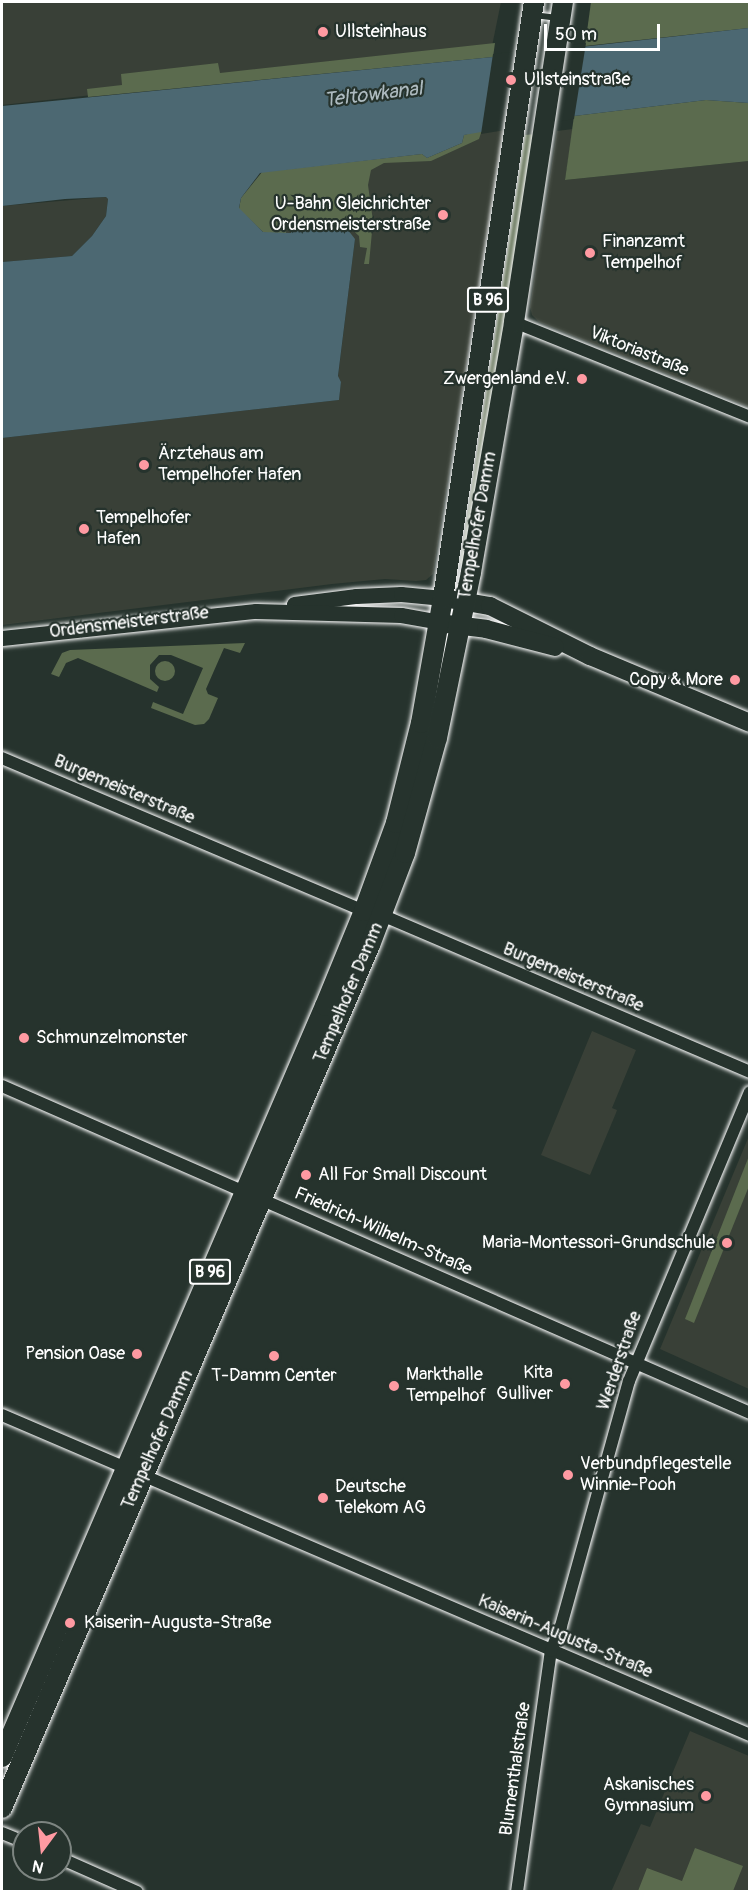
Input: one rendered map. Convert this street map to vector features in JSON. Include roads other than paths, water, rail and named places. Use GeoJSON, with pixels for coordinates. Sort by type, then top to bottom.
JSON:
{"type":"FeatureCollection","features":[{"type":"Feature","properties":{"kind":"main road","name":"Tempelhofer Damm"},"geometry":{"type":"LineString","coordinates":[[373,913],[407,783],[439,622],[532,15]]}},
{"type":"Feature","properties":{"kind":"main road","name":"Tempelhofer Damm"},"geometry":{"type":"LineString","coordinates":[[2,1757],[135,1472],[373,913],[405,853],[428,772],[465,602],[514,322],[561,15]]}},
{"type":"Feature","properties":{"kind":"main road","name":"Ordensmeisterstraße"},"geometry":{"type":"LineString","coordinates":[[443,598],[490,606],[590,656]]}},
{"type":"Feature","properties":{"kind":"main road"},"geometry":{"type":"LineString","coordinates":[[439,622],[486,629],[590,656],[750,723]]}},
{"type":"Feature","properties":{"kind":"main road","name":"Tempelhofer Damm"},"geometry":{"type":"LineString","coordinates":[[2,1808],[98,1577],[135,1472]]}},
{"type":"Feature","properties":{"kind":"street","name":"Viktoriastraße"},"geometry":{"type":"LineString","coordinates":[[514,322],[750,417]]}},
{"type":"Feature","properties":{"kind":"street","name":"Ordensmeisterstraße"},"geometry":{"type":"LineString","coordinates":[[2,638],[256,611],[356,596],[405,594],[443,598]]}},
{"type":"Feature","properties":{"kind":"street","name":"Ordensmeisterstraße"},"geometry":{"type":"LineString","coordinates":[[256,611],[401,615],[439,622]]}},
{"type":"Feature","properties":{"kind":"street","name":"Burgemeisterstraße"},"geometry":{"type":"LineString","coordinates":[[2,758],[750,1072]]}},
{"type":"Feature","properties":{"kind":"street","name":"Friedrich-Wilhelm-Straße"},"geometry":{"type":"LineString","coordinates":[[2,1086],[750,1413]]}},
{"type":"Feature","properties":{"kind":"street","name":"Werderstraße"},"geometry":{"type":"LineString","coordinates":[[551,1651],[561,1626],[629,1381],[750,1092]]}},
{"type":"Feature","properties":{"kind":"street","name":"Kaiserin-Augusta-Straße"},"geometry":{"type":"LineString","coordinates":[[2,1415],[750,1735]]}},
{"type":"Feature","properties":{"kind":"street","name":"Blumenthalstraße"},"geometry":{"type":"LineString","coordinates":[[518,1892],[551,1651]]}},
{"type":"Feature","properties":{"kind":"street"},"geometry":{"type":"LineString","coordinates":[[72,1863],[137,1892]]}},
{"type":"Feature","properties":{"kind":"lane"},"geometry":{"type":"LineString","coordinates":[[532,15],[561,15]]}},
{"type":"Feature","properties":{"kind":"water","name":"Teltowkanal"},"geometry":{"type":"Polygon","coordinates":[[[749,28],[749,103],[706,100],[574,116],[464,135],[462,143],[427,158],[422,154],[260,173],[241,198],[239,208],[263,232],[291,233],[291,230],[339,227],[348,230],[355,239],[338,376],[341,382],[339,400],[2,438],[2,262],[72,256],[92,236],[106,216],[108,199],[106,197],[65,199],[2,206],[2,106],[493,57],[749,28]]]}},
{"type":"Feature","properties":{"kind":"place","name":"Ullsteinhaus"},"geometry":{"type":"Point","coordinates":[323,32]}},
{"type":"Feature","properties":{"kind":"place","name":"Ullsteinstraße"},"geometry":{"type":"Point","coordinates":[511,80]}},
{"type":"Feature","properties":{"kind":"place","name":"U-Bahn Gleichrichter Ordensmeisterstraße"},"geometry":{"type":"Point","coordinates":[443,215]}},
{"type":"Feature","properties":{"kind":"place","name":"Finanzamt Tempelhof"},"geometry":{"type":"Point","coordinates":[590,253]}},
{"type":"Feature","properties":{"kind":"place","name":"Zwergenland e.V."},"geometry":{"type":"Point","coordinates":[582,379]}},
{"type":"Feature","properties":{"kind":"place","name":"Ärztehaus am Tempelhofer Hafen"},"geometry":{"type":"Point","coordinates":[144,465]}},
{"type":"Feature","properties":{"kind":"place","name":"Tempelhofer Hafen"},"geometry":{"type":"Point","coordinates":[84,529]}},
{"type":"Feature","properties":{"kind":"place","name":"Copy & More"},"geometry":{"type":"Point","coordinates":[735,680]}},
{"type":"Feature","properties":{"kind":"place","name":"Schmunzelmonster"},"geometry":{"type":"Point","coordinates":[24,1038]}},
{"type":"Feature","properties":{"kind":"place","name":"All For Small Discount"},"geometry":{"type":"Point","coordinates":[306,1175]}},
{"type":"Feature","properties":{"kind":"place","name":"Maria-Montessori-Grundschule"},"geometry":{"type":"Point","coordinates":[727,1243]}},
{"type":"Feature","properties":{"kind":"place","name":"Pension Oase"},"geometry":{"type":"Point","coordinates":[137,1354]}},
{"type":"Feature","properties":{"kind":"place","name":"T-Damm Center"},"geometry":{"type":"Point","coordinates":[274,1356]}},
{"type":"Feature","properties":{"kind":"place","name":"Kita Gulliver"},"geometry":{"type":"Point","coordinates":[565,1384]}},
{"type":"Feature","properties":{"kind":"place","name":"Markthalle Tempelhof"},"geometry":{"type":"Point","coordinates":[394,1386]}},
{"type":"Feature","properties":{"kind":"place","name":"Verbundpflegestelle Winnie-Pooh"},"geometry":{"type":"Point","coordinates":[568,1475]}},
{"type":"Feature","properties":{"kind":"place","name":"Deutsche Telekom AG"},"geometry":{"type":"Point","coordinates":[323,1498]}},
{"type":"Feature","properties":{"kind":"place","name":"Kaiserin-Augusta-Straße"},"geometry":{"type":"Point","coordinates":[70,1623]}},
{"type":"Feature","properties":{"kind":"place","name":"Askanisches Gymnasium"},"geometry":{"type":"Point","coordinates":[706,1796]}}]}
